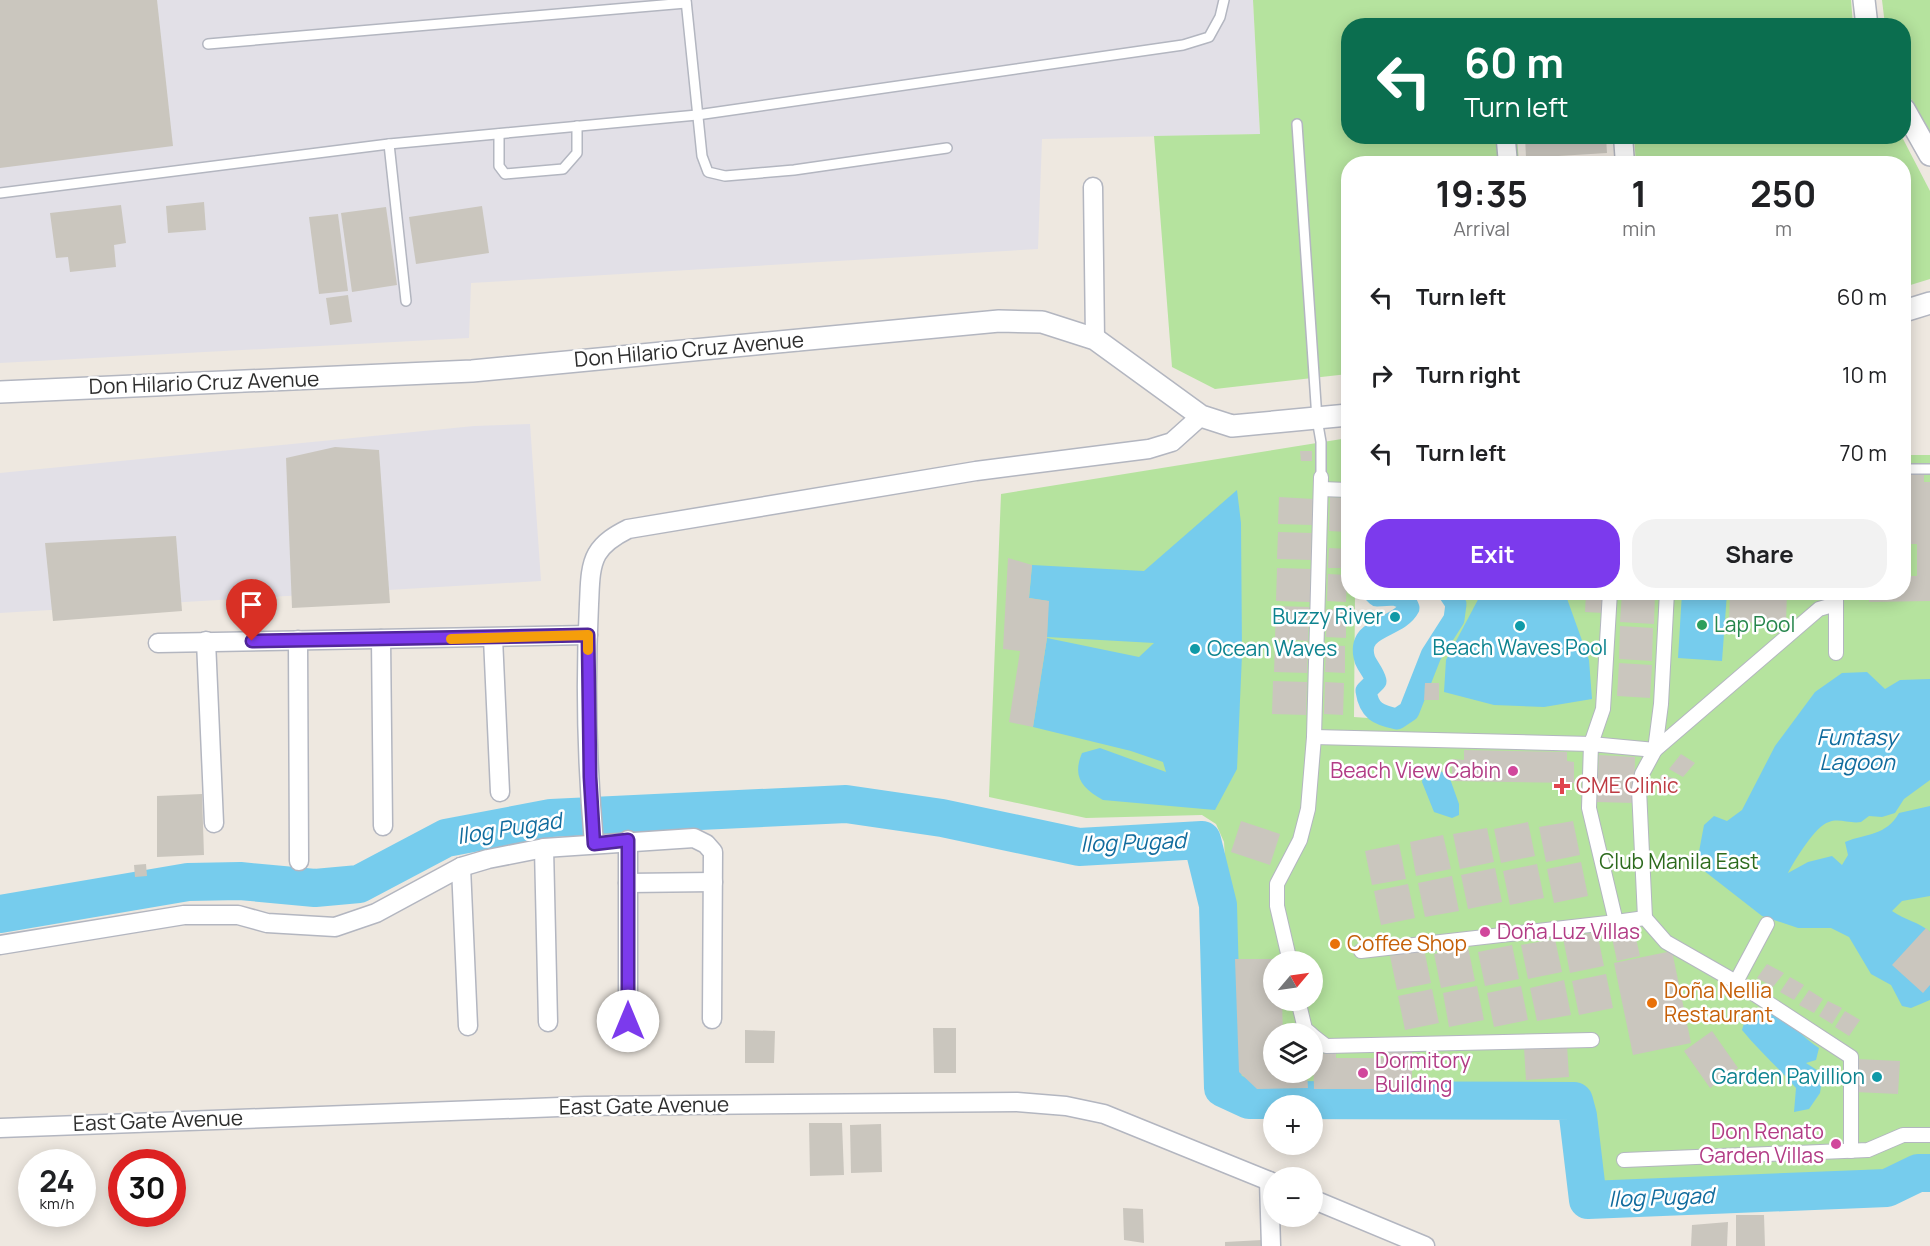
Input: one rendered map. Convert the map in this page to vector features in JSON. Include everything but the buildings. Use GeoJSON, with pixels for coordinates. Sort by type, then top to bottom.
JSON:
{"type":"FeatureCollection","features":[{"type":"Feature","properties":{"kind":"street"},"geometry":{"type":"LineString","coordinates":[[1864,0],[1865,18]]}},
{"type":"Feature","properties":{"kind":"street"},"geometry":{"type":"LineString","coordinates":[[1911,121],[1930,155]]}},
{"type":"Feature","properties":{"kind":"street"},"geometry":{"type":"LineString","coordinates":[[1093,186],[1095,339]]}},
{"type":"Feature","properties":{"kind":"street"},"geometry":{"type":"LineString","coordinates":[[1911,309],[1930,303]]}},
{"type":"Feature","properties":{"kind":"street","name":"Don Hilario Cruz Avenue"},"geometry":{"type":"LineString","coordinates":[[0,392],[472,371],[999,321],[1042,322],[1095,339],[1201,416],[1232,426],[1341,416]]}},
{"type":"Feature","properties":{"kind":"street"},"geometry":{"type":"LineString","coordinates":[[594,844],[590,777],[588,635],[591,574],[596,555],[611,538],[628,528],[976,471],[1149,448],[1172,442],[1201,416]]}},
{"type":"Feature","properties":{"kind":"street"},"geometry":{"type":"LineString","coordinates":[[1287,951],[1277,906],[1277,884],[1300,840],[1308,809],[1314,737],[1321,483],[1341,488]]}},
{"type":"Feature","properties":{"kind":"street"},"geometry":{"type":"LineString","coordinates":[[1610,600],[1603,709],[1591,744],[1589,808],[1616,922]]}},
{"type":"Feature","properties":{"kind":"street"},"geometry":{"type":"LineString","coordinates":[[1655,750],[1661,704],[1666,600]]}},
{"type":"Feature","properties":{"kind":"street"},"geometry":{"type":"LineString","coordinates":[[1833,600],[1819,609],[1655,750],[1642,774],[1639,789],[1645,918],[1666,942],[1736,982],[1851,1057],[1851,1151]]}},
{"type":"Feature","properties":{"kind":"street"},"geometry":{"type":"LineString","coordinates":[[1836,600],[1836,653]]}},
{"type":"Feature","properties":{"kind":"street"},"geometry":{"type":"LineString","coordinates":[[158,643],[588,635]]}},
{"type":"Feature","properties":{"kind":"street"},"geometry":{"type":"LineString","coordinates":[[493,638],[500,792]]}},
{"type":"Feature","properties":{"kind":"street"},"geometry":{"type":"LineString","coordinates":[[381,639],[383,826]]}},
{"type":"Feature","properties":{"kind":"street"},"geometry":{"type":"LineString","coordinates":[[298,640],[299,861]]}},
{"type":"Feature","properties":{"kind":"street"},"geometry":{"type":"LineString","coordinates":[[206,641],[214,823]]}},
{"type":"Feature","properties":{"kind":"street"},"geometry":{"type":"LineString","coordinates":[[1314,737],[1591,744],[1655,750]]}},
{"type":"Feature","properties":{"kind":"street"},"geometry":{"type":"LineString","coordinates":[[0,945],[184,915],[238,915],[276,924],[335,927],[376,913],[461,867],[544,848],[628,840],[694,838],[713,852],[712,1019]]}},
{"type":"Feature","properties":{"kind":"street"},"geometry":{"type":"LineString","coordinates":[[628,840],[628,1021]]}},
{"type":"Feature","properties":{"kind":"street"},"geometry":{"type":"LineString","coordinates":[[544,848],[548,1022]]}},
{"type":"Feature","properties":{"kind":"street"},"geometry":{"type":"LineString","coordinates":[[461,867],[468,1026]]}},
{"type":"Feature","properties":{"kind":"street"},"geometry":{"type":"LineString","coordinates":[[628,884],[713,882]]}},
{"type":"Feature","properties":{"kind":"street"},"geometry":{"type":"LineString","coordinates":[[1361,951],[1645,918]]}},
{"type":"Feature","properties":{"kind":"street"},"geometry":{"type":"LineString","coordinates":[[1736,982],[1767,924]]}},
{"type":"Feature","properties":{"kind":"street"},"geometry":{"type":"LineString","coordinates":[[1323,1043],[1326,1046],[1592,1040]]}},
{"type":"Feature","properties":{"kind":"street","name":"East Gate Avenue"},"geometry":{"type":"LineString","coordinates":[[0,1128],[585,1106],[1017,1102],[1066,1106],[1104,1114],[1263,1179]]}},
{"type":"Feature","properties":{"kind":"street"},"geometry":{"type":"LineString","coordinates":[[1624,1161],[1868,1150],[1903,1135],[1930,1135]]}},
{"type":"Feature","properties":{"kind":"street"},"geometry":{"type":"LineString","coordinates":[[1323,1204],[1425,1246]]}},
{"type":"Feature","properties":{"kind":"street"},"geometry":{"type":"LineString","coordinates":[[1272,1227],[1272,1246]]}},
{"type":"Feature","properties":{"kind":"lane"},"geometry":{"type":"LineString","coordinates":[[0,193],[389,144],[697,115],[1183,45],[1209,37],[1220,17],[1224,0]]}},
{"type":"Feature","properties":{"kind":"lane"},"geometry":{"type":"LineString","coordinates":[[208,44],[686,1],[702,156],[708,172],[725,176],[794,170],[948,148]]}},
{"type":"Feature","properties":{"kind":"lane"},"geometry":{"type":"LineString","coordinates":[[1297,124],[1317,419],[1321,442],[1321,483]]}},
{"type":"Feature","properties":{"kind":"lane"},"geometry":{"type":"LineString","coordinates":[[499,134],[499,166],[505,174],[514,176],[563,169],[577,153],[577,126]]}},
{"type":"Feature","properties":{"kind":"lane"},"geometry":{"type":"LineString","coordinates":[[389,144],[406,301]]}},
{"type":"Feature","properties":{"kind":"lane"},"geometry":{"type":"LineString","coordinates":[[1911,469],[1930,469]]}},
{"type":"Feature","properties":{"kind":"shaded area"},"geometry":{"type":"Polygon","coordinates":[[[0,0],[1253,0],[1260,134],[1042,139],[1038,249],[471,283],[469,338],[0,363],[0,0]]]}},
{"type":"Feature","properties":{"kind":"shaded area"},"geometry":{"type":"Polygon","coordinates":[[[530,424],[541,581],[0,613],[0,473],[474,426],[530,424]]]}},
{"type":"Feature","properties":{"kind":"green space"},"geometry":{"type":"Polygon","coordinates":[[[1253,0],[1851,0],[1852,18],[1341,18],[1341,144],[1518,144],[1518,156],[1341,156],[1341,375],[1215,389],[1172,367],[1154,136],[1260,134],[1253,0]]]}},
{"type":"Feature","properties":{"kind":"green space"},"geometry":{"type":"Polygon","coordinates":[[[1882,0],[1930,0],[1930,133],[1911,99],[1911,18],[1884,18],[1882,0]]]}},
{"type":"Feature","properties":{"kind":"green space"},"geometry":{"type":"Polygon","coordinates":[[[1635,144],[1906,144],[1930,191],[1930,279],[1911,285],[1911,156],[1635,156],[1635,144]]]}},
{"type":"Feature","properties":{"kind":"green space","name":"Club Manila East"},"geometry":{"type":"Polygon","coordinates":[[[1341,439],[1341,600],[1355,600],[1354,717],[1410,721],[1433,655],[1464,600],[1911,600],[1911,455],[1930,455],[1930,1163],[1909,1164],[1877,1176],[1610,1196],[1593,1185],[1589,1108],[1584,1095],[1575,1090],[1255,1093],[1238,1075],[1224,842],[1216,824],[1202,815],[1086,818],[989,797],[1001,494],[1341,439]]]}},
{"type":"Feature","properties":{"kind":"water","name":"Ocean Waves"},"geometry":{"type":"Polygon","coordinates":[[[1237,490],[1241,523],[1242,655],[1237,769],[1215,810],[1103,800],[1089,791],[1081,781],[1078,769],[1082,753],[1100,748],[1166,772],[1163,762],[1131,751],[1033,727],[1047,638],[1139,657],[1154,643],[1047,637],[1048,601],[1029,598],[1032,565],[1144,571],[1237,490]]]}},
{"type":"Feature","properties":{"kind":"water","name":"Beach Waves Pool"},"geometry":{"type":"Polygon","coordinates":[[[1478,600],[1568,600],[1589,660],[1592,699],[1544,707],[1494,705],[1444,692],[1446,660],[1478,600]]]}},
{"type":"Feature","properties":{"kind":"water","name":"Lap Pool"},"geometry":{"type":"Polygon","coordinates":[[[1682,600],[1726,600],[1722,661],[1678,658],[1682,600]]]}},
{"type":"Feature","properties":{"kind":"water","name":"Funtasy Lagoon"},"geometry":{"type":"Polygon","coordinates":[[[1867,672],[1885,689],[1900,680],[1930,679],[1930,780],[1904,799],[1895,813],[1882,817],[1869,816],[1861,822],[1837,821],[1824,825],[1806,844],[1788,873],[1808,862],[1832,856],[1842,865],[1848,855],[1845,842],[1882,830],[1899,813],[1930,806],[1930,896],[1902,901],[1892,911],[1930,932],[1930,1000],[1911,1008],[1902,1006],[1891,985],[1871,974],[1849,937],[1831,928],[1798,928],[1762,916],[1703,870],[1698,857],[1704,825],[1714,816],[1727,821],[1742,810],[1775,746],[1815,692],[1842,673],[1867,672]]]}},
{"type":"Feature","properties":{"kind":"water"},"geometry":{"type":"Polygon","coordinates":[[[1435,768],[1449,776],[1459,804],[1459,815],[1452,818],[1434,812],[1422,782],[1423,775],[1435,768]]]}},
{"type":"Feature","properties":{"kind":"water"},"geometry":{"type":"Polygon","coordinates":[[[1756,1008],[1783,1018],[1819,1048],[1816,1060],[1806,1063],[1823,1074],[1820,1093],[1809,1109],[1794,1112],[1796,1088],[1742,1030],[1747,1013],[1756,1008]]]}},
{"type":"Feature","properties":{"kind":"waterway","name":"Buzzy River"},"geometry":{"type":"LineString","coordinates":[[1405,600],[1409,608],[1404,615],[1371,634],[1363,649],[1365,660],[1376,681],[1366,691],[1369,703],[1380,714],[1397,719],[1409,711],[1431,655],[1454,619],[1456,604],[1453,600]]}},
{"type":"Feature","properties":{"kind":"waterway","name":"Ilog Pugad"},"geometry":{"type":"LineString","coordinates":[[0,914],[188,882],[240,881],[315,888],[359,884],[446,838],[551,818],[846,804],[942,818],[1079,847],[1202,840],[1218,905],[1223,1088],[1249,1100],[1574,1101],[1578,1116],[1588,1200],[1887,1188],[1918,1173],[1930,1173]]}},
{"type":"Feature","properties":{"kind":"slow traffic"},"geometry":{"type":"LineString","coordinates":[[451,639],[588,635],[588,650]]}},
{"type":"Feature","properties":{"kind":"place","name":"Buzzy River"},"geometry":{"type":"Point","coordinates":[1395,617]}},
{"type":"Feature","properties":{"kind":"place","name":"Lap Pool"},"geometry":{"type":"Point","coordinates":[1702,625]}},
{"type":"Feature","properties":{"kind":"place","name":"Beach Waves Pool"},"geometry":{"type":"Point","coordinates":[1520,626]}},
{"type":"Feature","properties":{"kind":"place","name":"Ocean Waves"},"geometry":{"type":"Point","coordinates":[1195,649]}},
{"type":"Feature","properties":{"kind":"place","name":"Beach View Cabin"},"geometry":{"type":"Point","coordinates":[1513,771]}},
{"type":"Feature","properties":{"kind":"place","name":"CME Clinic"},"geometry":{"type":"Point","coordinates":[1562,786]}},
{"type":"Feature","properties":{"kind":"place","name":"Doña Luz Villas"},"geometry":{"type":"Point","coordinates":[1485,932]}},
{"type":"Feature","properties":{"kind":"place","name":"Coffee Shop"},"geometry":{"type":"Point","coordinates":[1335,944]}},
{"type":"Feature","properties":{"kind":"place","name":"Doña Nellia Restaurant"},"geometry":{"type":"Point","coordinates":[1652,1003]}},
{"type":"Feature","properties":{"kind":"place","name":"Dormitory Building"},"geometry":{"type":"Point","coordinates":[1363,1073]}},
{"type":"Feature","properties":{"kind":"place","name":"Garden Pavillion"},"geometry":{"type":"Point","coordinates":[1877,1077]}},
{"type":"Feature","properties":{"kind":"place","name":"Don Renato Garden Villas"},"geometry":{"type":"Point","coordinates":[1836,1144]}},
{"type":"Feature","properties":{"kind":"route"},"geometry":{"type":"LineString","coordinates":[[252,641],[588,635],[590,777],[594,844],[628,840],[628,1021]]}}]}
